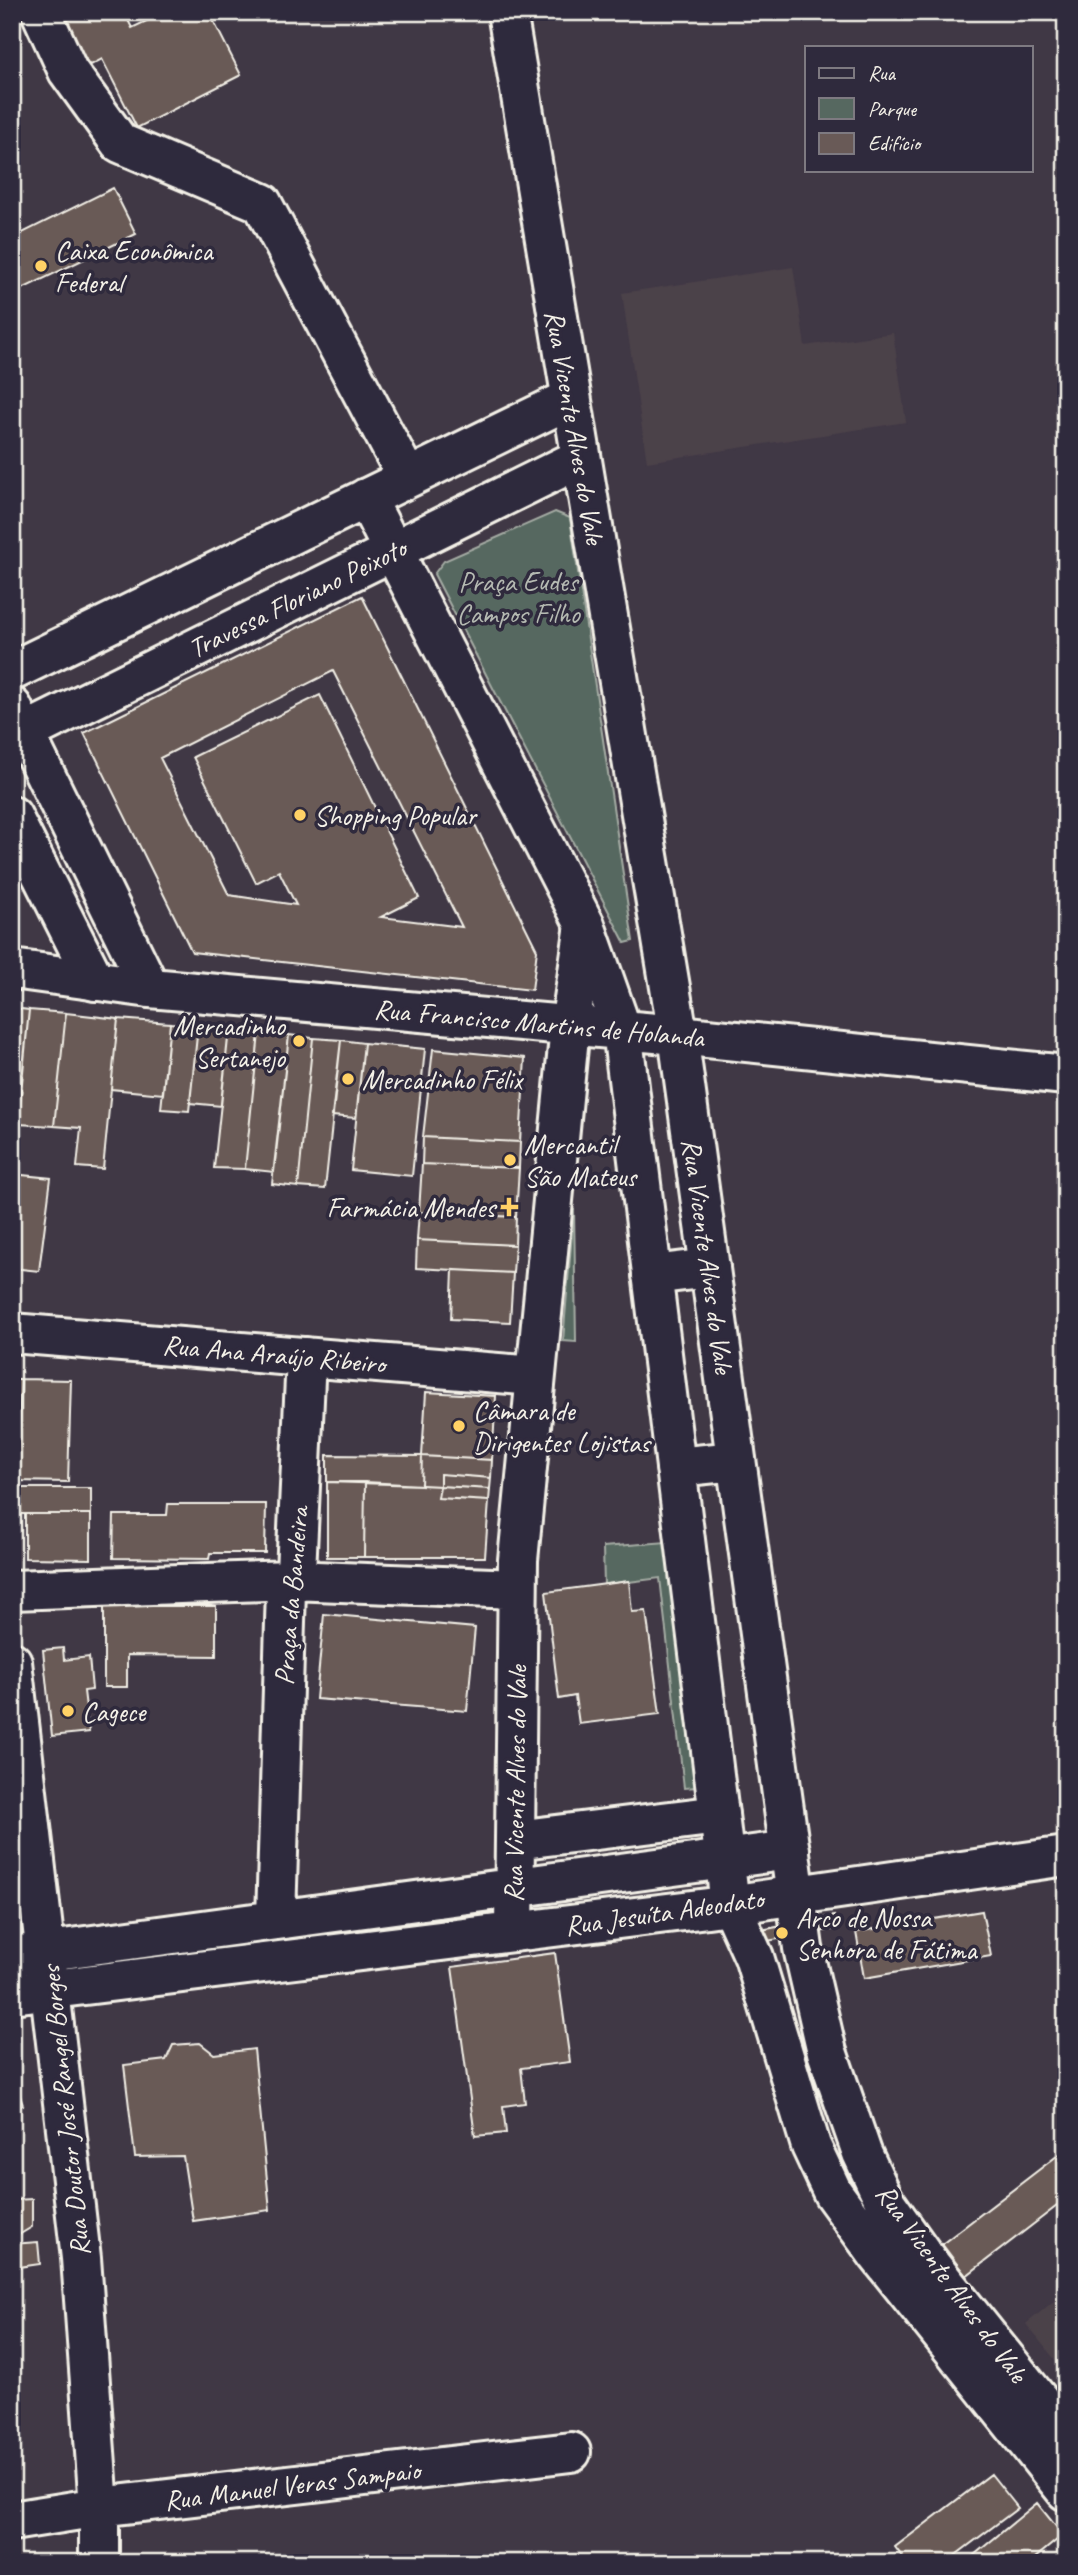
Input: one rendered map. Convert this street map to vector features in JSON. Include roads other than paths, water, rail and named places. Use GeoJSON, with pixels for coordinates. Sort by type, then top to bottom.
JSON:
{"type":"FeatureCollection","features":[{"type":"Feature","properties":{"kind":"street"},"geometry":{"type":"LineString","coordinates":[[41,12],[68,71],[120,143],[262,202],[407,477]]}},
{"type":"Feature","properties":{"kind":"street","name":"Rua Vicente Alves do Vale"},"geometry":{"type":"LineString","coordinates":[[507,12],[678,1035],[803,1948],[827,2052],[862,2153],[884,2200],[929,2262],[1066,2434]]}},
{"type":"Feature","properties":{"kind":"street"},"geometry":{"type":"LineString","coordinates":[[12,671],[570,399]]}},
{"type":"Feature","properties":{"kind":"street","name":"Travessa Floriano Peixoto"},"geometry":{"type":"LineString","coordinates":[[16,726],[216,638],[581,458]]}},
{"type":"Feature","properties":{"kind":"street"},"geometry":{"type":"LineString","coordinates":[[366,498],[585,925],[622,1030]]}},
{"type":"Feature","properties":{"kind":"street"},"geometry":{"type":"LineString","coordinates":[[189,584],[216,638]]}},
{"type":"Feature","properties":{"kind":"street"},"geometry":{"type":"LineString","coordinates":[[16,726],[150,988]]}},
{"type":"Feature","properties":{"kind":"street"},"geometry":{"type":"LineString","coordinates":[[12,816],[95,981]]}},
{"type":"Feature","properties":{"kind":"street","name":"Rua Vicente Alves do Vale"},"geometry":{"type":"LineString","coordinates":[[514,1932],[517,1589],[570,1026],[585,925]]}},
{"type":"Feature","properties":{"kind":"street","name":"Rua Francisco Martins de Holanda"},"geometry":{"type":"LineString","coordinates":[[12,969],[150,988],[678,1035],[1066,1075]]}},
{"type":"Feature","properties":{"kind":"street","name":"Rua Vicente Alves do Vale"},"geometry":{"type":"LineString","coordinates":[[622,1030],[730,1904],[754,1957],[811,2146],[833,2193],[878,2255],[1066,2491]]}},
{"type":"Feature","properties":{"kind":"street"},"geometry":{"type":"LineString","coordinates":[[652,1275],[710,1268]]}},
{"type":"Feature","properties":{"kind":"street","name":"Rua Ana Araújo Ribeiro"},"geometry":{"type":"LineString","coordinates":[[12,1333],[535,1376]]}},
{"type":"Feature","properties":{"kind":"street","name":"Praça da Bandeira"},"geometry":{"type":"LineString","coordinates":[[276,1919],[286,1589],[296,1572],[306,1357]]}},
{"type":"Feature","properties":{"kind":"street"},"geometry":{"type":"LineString","coordinates":[[676,1467],[736,1461]]}},
{"type":"Feature","properties":{"kind":"street"},"geometry":{"type":"LineString","coordinates":[[12,1590],[291,1580],[517,1589]]}},
{"type":"Feature","properties":{"kind":"street","name":"Rua Doutor José Rangel Borges"},"geometry":{"type":"LineString","coordinates":[[12,1662],[30,1954],[52,1990],[81,2258],[99,2507],[99,2563]]}},
{"type":"Feature","properties":{"kind":"street"},"geometry":{"type":"LineString","coordinates":[[515,1840],[719,1815]]}},
{"type":"Feature","properties":{"kind":"street","name":"Rua Jesuíta Adeodato"},"geometry":{"type":"LineString","coordinates":[[30,1954],[790,1850]]}},
{"type":"Feature","properties":{"kind":"street","name":"Rua Jesuíta Adeodato"},"geometry":{"type":"LineString","coordinates":[[12,1994],[730,1904],[1066,1856]]}},
{"type":"Feature","properties":{"kind":"street","name":"Rua Manuel Veras Sampaio"},"geometry":{"type":"LineString","coordinates":[[12,2521],[99,2507],[571,2452]]}},
{"type":"Feature","properties":{"kind":"place","name":"Caixa Econômica Federal"},"geometry":{"type":"Point","coordinates":[41,266]}},
{"type":"Feature","properties":{"kind":"place","name":"Shopping Popular"},"geometry":{"type":"Point","coordinates":[300,815]}},
{"type":"Feature","properties":{"kind":"place","name":"Mercadinho Sertanejo"},"geometry":{"type":"Point","coordinates":[299,1041]}},
{"type":"Feature","properties":{"kind":"place","name":"Mercadinho Félix"},"geometry":{"type":"Point","coordinates":[348,1079]}},
{"type":"Feature","properties":{"kind":"place","name":"Mercantil São Mateus"},"geometry":{"type":"Point","coordinates":[510,1160]}},
{"type":"Feature","properties":{"kind":"place","name":"Farmácia Mendes"},"geometry":{"type":"Point","coordinates":[509,1207]}},
{"type":"Feature","properties":{"kind":"place","name":"Câmara de Dirigentes Lojistas"},"geometry":{"type":"Point","coordinates":[459,1426]}},
{"type":"Feature","properties":{"kind":"place","name":"Cagece"},"geometry":{"type":"Point","coordinates":[68,1711]}},
{"type":"Feature","properties":{"kind":"place","name":"Arco de Nossa Senhora de Fátima"},"geometry":{"type":"Point","coordinates":[782,1933]}},
{"type":"Feature","properties":{"kind":"park label","name":"Praça Eudes Campos Filho"},"geometry":{"type":"Point","coordinates":[518,597]}}]}
